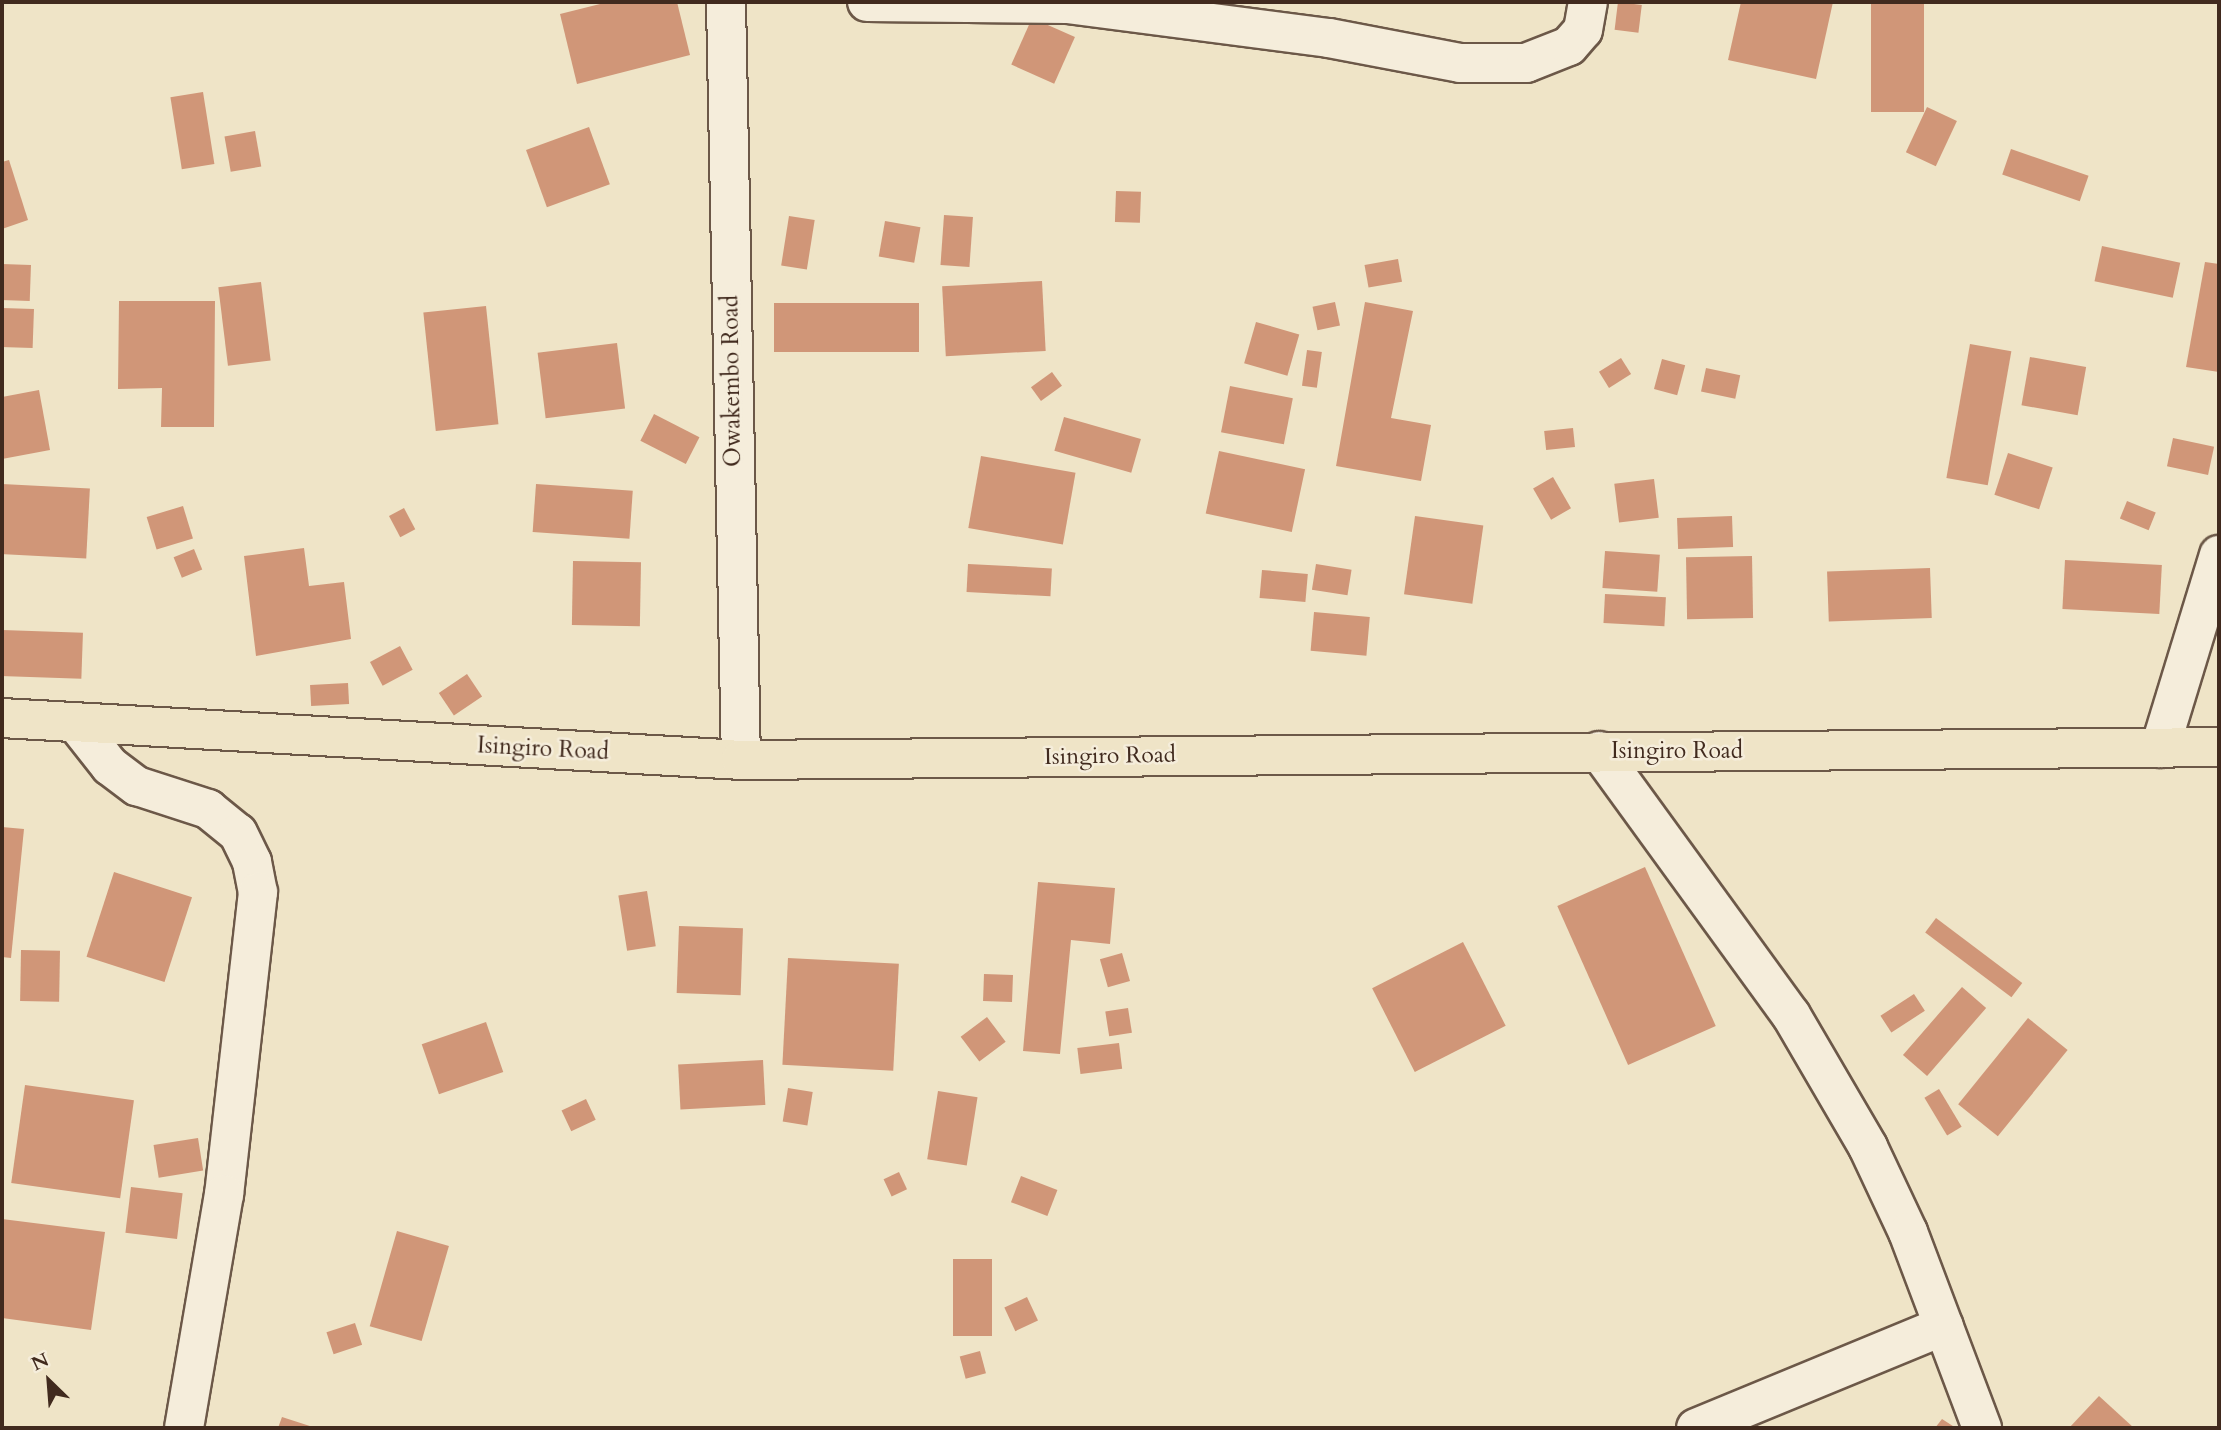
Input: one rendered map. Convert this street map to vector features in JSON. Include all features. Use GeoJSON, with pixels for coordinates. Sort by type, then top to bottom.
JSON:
{"type":"FeatureCollection","features":[{"type":"Feature","properties":{"kind":"main road","name":"Isingiro Road"},"geometry":{"type":"LineString","coordinates":[[2,718],[741,760],[2219,747]]}},
{"type":"Feature","properties":{"kind":"street","name":"Owakembo Road"},"geometry":{"type":"LineString","coordinates":[[726,2],[741,760]]}},
{"type":"Feature","properties":{"kind":"street"},"geometry":{"type":"LineString","coordinates":[[867,2],[1067,4],[1329,38],[1460,63],[1527,63],[1569,46],[1583,30],[1588,2]]}},
{"type":"Feature","properties":{"kind":"street"},"geometry":{"type":"LineString","coordinates":[[2160,748],[2219,555]]}},
{"type":"Feature","properties":{"kind":"street"},"geometry":{"type":"LineString","coordinates":[[76,723],[110,766],[136,786],[208,810],[238,833],[252,862],[258,892],[224,1194],[184,1428]]}},
{"type":"Feature","properties":{"kind":"street"},"geometry":{"type":"LineString","coordinates":[[1599,751],[1791,1015],[1868,1147],[1944,1326],[1982,1428]]}},
{"type":"Feature","properties":{"kind":"street"},"geometry":{"type":"LineString","coordinates":[[1696,1428],[1944,1326]]}},
{"type":"Feature","properties":{"kind":"building"},"geometry":{"type":"Polygon","coordinates":[[[608,2],[677,2],[690,55],[577,84],[560,14],[608,2]]]}},
{"type":"Feature","properties":{"kind":"building"},"geometry":{"type":"Polygon","coordinates":[[[1618,2],[1642,5],[1638,33],[1615,30],[1618,2]]]}},
{"type":"Feature","properties":{"kind":"building"},"geometry":{"type":"Polygon","coordinates":[[[1741,2],[1833,2],[1816,79],[1728,60],[1741,2]]]}},
{"type":"Feature","properties":{"kind":"building"},"geometry":{"type":"Polygon","coordinates":[[[1871,2],[1924,2],[1924,112],[1871,112],[1871,2]]]}},
{"type":"Feature","properties":{"kind":"building"},"geometry":{"type":"Polygon","coordinates":[[[1032,18],[1075,37],[1054,84],[1011,65],[1032,18]]]}},
{"type":"Feature","properties":{"kind":"building"},"geometry":{"type":"Polygon","coordinates":[[[203,92],[214,164],[182,169],[170,97],[203,92]]]}},
{"type":"Feature","properties":{"kind":"building"},"geometry":{"type":"Polygon","coordinates":[[[1927,107],[1957,121],[1936,166],[1906,152],[1927,107]]]}},
{"type":"Feature","properties":{"kind":"building"},"geometry":{"type":"Polygon","coordinates":[[[589,127],[610,184],[547,207],[526,150],[589,127]]]}},
{"type":"Feature","properties":{"kind":"building"},"geometry":{"type":"Polygon","coordinates":[[[255,131],[261,166],[231,172],[224,136],[255,131]]]}},
{"type":"Feature","properties":{"kind":"building"},"geometry":{"type":"Polygon","coordinates":[[[2011,149],[2089,176],[2080,201],[2002,175],[2011,149]]]}},
{"type":"Feature","properties":{"kind":"building"},"geometry":{"type":"Polygon","coordinates":[[[9,160],[28,220],[2,229],[2,162],[9,160]]]}},
{"type":"Feature","properties":{"kind":"building"},"geometry":{"type":"Polygon","coordinates":[[[1116,191],[1141,192],[1140,223],[1115,222],[1116,191]]]}},
{"type":"Feature","properties":{"kind":"building"},"geometry":{"type":"Polygon","coordinates":[[[944,215],[973,217],[969,267],[941,265],[944,215]]]}},
{"type":"Feature","properties":{"kind":"building"},"geometry":{"type":"Polygon","coordinates":[[[789,216],[815,220],[807,269],[781,265],[789,216]]]}},
{"type":"Feature","properties":{"kind":"building"},"geometry":{"type":"Polygon","coordinates":[[[885,221],[920,227],[914,263],[879,256],[885,221]]]}},
{"type":"Feature","properties":{"kind":"building"},"geometry":{"type":"Polygon","coordinates":[[[2102,246],[2180,263],[2173,298],[2095,281],[2102,246]]]}},
{"type":"Feature","properties":{"kind":"building"},"geometry":{"type":"Polygon","coordinates":[[[1398,259],[1402,282],[1369,288],[1365,265],[1398,259]]]}},
{"type":"Feature","properties":{"kind":"building"},"geometry":{"type":"Polygon","coordinates":[[[2205,262],[2219,264],[2219,372],[2186,367],[2205,262]]]}},
{"type":"Feature","properties":{"kind":"building"},"geometry":{"type":"Polygon","coordinates":[[[2,264],[31,265],[30,301],[2,300],[2,264]]]}},
{"type":"Feature","properties":{"kind":"building"},"geometry":{"type":"Polygon","coordinates":[[[1042,281],[1046,351],[946,356],[942,286],[1042,281]]]}},
{"type":"Feature","properties":{"kind":"building"},"geometry":{"type":"Polygon","coordinates":[[[261,282],[271,360],[228,366],[218,287],[261,282]]]}},
{"type":"Feature","properties":{"kind":"building"},"geometry":{"type":"Polygon","coordinates":[[[119,301],[215,301],[214,427],[161,427],[162,388],[118,389],[119,301]]]}},
{"type":"Feature","properties":{"kind":"building"},"geometry":{"type":"Polygon","coordinates":[[[1335,302],[1340,325],[1317,330],[1313,307],[1335,302]]]}},
{"type":"Feature","properties":{"kind":"building"},"geometry":{"type":"Polygon","coordinates":[[[1365,302],[1413,311],[1391,418],[1431,425],[1421,481],[1336,466],[1365,302]]]}},
{"type":"Feature","properties":{"kind":"building"},"geometry":{"type":"Polygon","coordinates":[[[774,303],[919,303],[919,352],[774,352],[774,303]]]}},
{"type":"Feature","properties":{"kind":"building"},"geometry":{"type":"Polygon","coordinates":[[[486,306],[498,424],[436,431],[423,313],[486,306]]]}},
{"type":"Feature","properties":{"kind":"building"},"geometry":{"type":"Polygon","coordinates":[[[2,308],[34,309],[33,348],[2,347],[2,308]]]}},
{"type":"Feature","properties":{"kind":"building"},"geometry":{"type":"Polygon","coordinates":[[[1256,322],[1299,334],[1287,376],[1244,363],[1256,322]]]}},
{"type":"Feature","properties":{"kind":"building"},"geometry":{"type":"Polygon","coordinates":[[[617,343],[625,409],[546,418],[538,353],[617,343]]]}},
{"type":"Feature","properties":{"kind":"building"},"geometry":{"type":"Polygon","coordinates":[[[1970,344],[2011,351],[1988,485],[1946,478],[1970,344]]]}},
{"type":"Feature","properties":{"kind":"building"},"geometry":{"type":"Polygon","coordinates":[[[1307,350],[1322,352],[1317,388],[1302,386],[1307,350]]]}},
{"type":"Feature","properties":{"kind":"building"},"geometry":{"type":"Polygon","coordinates":[[[2030,357],[2086,367],[2078,415],[2021,405],[2030,357]]]}},
{"type":"Feature","properties":{"kind":"building"},"geometry":{"type":"Polygon","coordinates":[[[1621,358],[1631,374],[1609,388],[1599,372],[1621,358]]]}},
{"type":"Feature","properties":{"kind":"building"},"geometry":{"type":"Polygon","coordinates":[[[1662,359],[1685,365],[1677,395],[1654,389],[1662,359]]]}},
{"type":"Feature","properties":{"kind":"building"},"geometry":{"type":"Polygon","coordinates":[[[1706,368],[1740,375],[1735,399],[1701,391],[1706,368]]]}},
{"type":"Feature","properties":{"kind":"building"},"geometry":{"type":"Polygon","coordinates":[[[1052,372],[1062,386],[1041,401],[1031,387],[1052,372]]]}},
{"type":"Feature","properties":{"kind":"building"},"geometry":{"type":"Polygon","coordinates":[[[1230,386],[1293,398],[1284,444],[1221,432],[1230,386]]]}},
{"type":"Feature","properties":{"kind":"building"},"geometry":{"type":"Polygon","coordinates":[[[39,390],[50,450],[2,459],[2,397],[39,390]]]}},
{"type":"Feature","properties":{"kind":"building"},"geometry":{"type":"Polygon","coordinates":[[[654,414],[699,437],[686,464],[640,441],[654,414]]]}},
{"type":"Feature","properties":{"kind":"building"},"geometry":{"type":"Polygon","coordinates":[[[1064,417],[1141,439],[1131,473],[1054,451],[1064,417]]]}},
{"type":"Feature","properties":{"kind":"building"},"geometry":{"type":"Polygon","coordinates":[[[1573,428],[1575,447],[1546,450],[1544,431],[1573,428]]]}},
{"type":"Feature","properties":{"kind":"building"},"geometry":{"type":"Polygon","coordinates":[[[2173,438],[2214,447],[2208,475],[2167,466],[2173,438]]]}},
{"type":"Feature","properties":{"kind":"building"},"geometry":{"type":"Polygon","coordinates":[[[1219,451],[1305,469],[1292,532],[1206,514],[1219,451]]]}},
{"type":"Feature","properties":{"kind":"building"},"geometry":{"type":"Polygon","coordinates":[[[2008,453],[2053,468],[2039,509],[1994,495],[2008,453]]]}},
{"type":"Feature","properties":{"kind":"building"},"geometry":{"type":"Polygon","coordinates":[[[981,456],[1076,473],[1063,545],[968,528],[981,456]]]}},
{"type":"Feature","properties":{"kind":"building"},"geometry":{"type":"Polygon","coordinates":[[[1553,477],[1571,508],[1551,520],[1533,488],[1553,477]]]}},
{"type":"Feature","properties":{"kind":"building"},"geometry":{"type":"Polygon","coordinates":[[[1654,479],[1659,518],[1619,523],[1614,484],[1654,479]]]}},
{"type":"Feature","properties":{"kind":"building"},"geometry":{"type":"Polygon","coordinates":[[[2,484],[90,489],[86,559],[2,554],[2,484]]]}},
{"type":"Feature","properties":{"kind":"building"},"geometry":{"type":"Polygon","coordinates":[[[536,484],[633,491],[629,539],[533,532],[536,484]]]}},
{"type":"Feature","properties":{"kind":"building"},"geometry":{"type":"Polygon","coordinates":[[[2127,501],[2156,513],[2149,530],[2120,519],[2127,501]]]}},
{"type":"Feature","properties":{"kind":"building"},"geometry":{"type":"Polygon","coordinates":[[[183,506],[193,539],[157,550],[147,517],[183,506]]]}},
{"type":"Feature","properties":{"kind":"building"},"geometry":{"type":"Polygon","coordinates":[[[404,508],[415,529],[400,537],[389,516],[404,508]]]}},
{"type":"Feature","properties":{"kind":"building"},"geometry":{"type":"Polygon","coordinates":[[[1415,516],[1483,526],[1472,604],[1404,594],[1415,516]]]}},
{"type":"Feature","properties":{"kind":"building"},"geometry":{"type":"Polygon","coordinates":[[[1732,516],[1733,547],[1678,549],[1677,518],[1732,516]]]}},
{"type":"Feature","properties":{"kind":"building"},"geometry":{"type":"Polygon","coordinates":[[[304,548],[309,586],[344,582],[351,639],[256,656],[244,556],[304,548]]]}},
{"type":"Feature","properties":{"kind":"building"},"geometry":{"type":"Polygon","coordinates":[[[194,549],[202,569],[182,578],[174,557],[194,549]]]}},
{"type":"Feature","properties":{"kind":"building"},"geometry":{"type":"Polygon","coordinates":[[[1605,551],[1660,555],[1657,592],[1602,588],[1605,551]]]}},
{"type":"Feature","properties":{"kind":"building"},"geometry":{"type":"Polygon","coordinates":[[[1752,556],[1753,618],[1687,619],[1686,557],[1752,556]]]}},
{"type":"Feature","properties":{"kind":"building"},"geometry":{"type":"Polygon","coordinates":[[[2065,560],[2162,565],[2159,614],[2062,609],[2065,560]]]}},
{"type":"Feature","properties":{"kind":"building"},"geometry":{"type":"Polygon","coordinates":[[[573,561],[641,562],[640,626],[572,625],[573,561]]]}},
{"type":"Feature","properties":{"kind":"building"},"geometry":{"type":"Polygon","coordinates":[[[968,564],[1052,568],[1050,596],[967,592],[968,564]]]}},
{"type":"Feature","properties":{"kind":"building"},"geometry":{"type":"Polygon","coordinates":[[[1316,564],[1352,570],[1347,595],[1312,590],[1316,564]]]}},
{"type":"Feature","properties":{"kind":"building"},"geometry":{"type":"Polygon","coordinates":[[[1930,568],[1932,618],[1829,622],[1827,572],[1930,568]]]}},
{"type":"Feature","properties":{"kind":"building"},"geometry":{"type":"Polygon","coordinates":[[[1262,570],[1308,574],[1305,602],[1260,598],[1262,570]]]}},
{"type":"Feature","properties":{"kind":"building"},"geometry":{"type":"Polygon","coordinates":[[[1605,594],[1666,597],[1664,626],[1603,623],[1605,594]]]}},
{"type":"Feature","properties":{"kind":"building"},"geometry":{"type":"Polygon","coordinates":[[[1314,612],[1370,617],[1366,656],[1311,651],[1314,612]]]}},
{"type":"Feature","properties":{"kind":"building"},"geometry":{"type":"Polygon","coordinates":[[[2,630],[83,633],[81,679],[2,676],[2,630]]]}},
{"type":"Feature","properties":{"kind":"building"},"geometry":{"type":"Polygon","coordinates":[[[400,646],[413,670],[383,686],[370,662],[400,646]]]}},
{"type":"Feature","properties":{"kind":"building"},"geometry":{"type":"Polygon","coordinates":[[[467,674],[482,696],[454,715],[439,693],[467,674]]]}},
{"type":"Feature","properties":{"kind":"building"},"geometry":{"type":"Polygon","coordinates":[[[348,683],[349,704],[311,706],[310,685],[348,683]]]}},
{"type":"Feature","properties":{"kind":"building"},"geometry":{"type":"Polygon","coordinates":[[[2,827],[24,829],[11,958],[2,957],[2,827]]]}},
{"type":"Feature","properties":{"kind":"building"},"geometry":{"type":"Polygon","coordinates":[[[1645,867],[1716,1026],[1628,1065],[1557,906],[1645,867]]]}},
{"type":"Feature","properties":{"kind":"building"},"geometry":{"type":"Polygon","coordinates":[[[114,872],[192,897],[164,982],[86,957],[114,872]]]}},
{"type":"Feature","properties":{"kind":"building"},"geometry":{"type":"Polygon","coordinates":[[[1038,882],[1115,888],[1110,944],[1071,940],[1060,1054],[1023,1051],[1038,882]]]}},
{"type":"Feature","properties":{"kind":"building"},"geometry":{"type":"Polygon","coordinates":[[[647,891],[656,946],[627,951],[618,896],[647,891]]]}},
{"type":"Feature","properties":{"kind":"building"},"geometry":{"type":"Polygon","coordinates":[[[1936,918],[2022,983],[2011,997],[1925,932],[1936,918]]]}},
{"type":"Feature","properties":{"kind":"building"},"geometry":{"type":"Polygon","coordinates":[[[679,926],[743,928],[741,995],[677,993],[679,926]]]}},
{"type":"Feature","properties":{"kind":"building"},"geometry":{"type":"Polygon","coordinates":[[[1463,942],[1506,1026],[1415,1072],[1372,988],[1463,942]]]}},
{"type":"Feature","properties":{"kind":"building"},"geometry":{"type":"Polygon","coordinates":[[[21,950],[60,951],[59,1002],[20,1001],[21,950]]]}},
{"type":"Feature","properties":{"kind":"building"},"geometry":{"type":"Polygon","coordinates":[[[1122,953],[1130,981],[1108,987],[1100,959],[1122,953]]]}},
{"type":"Feature","properties":{"kind":"building"},"geometry":{"type":"Polygon","coordinates":[[[788,958],[899,964],[893,1071],[782,1065],[788,958]]]}},
{"type":"Feature","properties":{"kind":"building"},"geometry":{"type":"Polygon","coordinates":[[[984,974],[1013,975],[1012,1002],[983,1001],[984,974]]]}},
{"type":"Feature","properties":{"kind":"building"},"geometry":{"type":"Polygon","coordinates":[[[1962,987],[1986,1008],[1927,1076],[1903,1055],[1962,987]]]}},
{"type":"Feature","properties":{"kind":"building"},"geometry":{"type":"Polygon","coordinates":[[[1914,994],[1925,1011],[1891,1033],[1880,1016],[1914,994]]]}},
{"type":"Feature","properties":{"kind":"building"},"geometry":{"type":"Polygon","coordinates":[[[1128,1008],[1132,1033],[1109,1036],[1105,1012],[1128,1008]]]}},
{"type":"Feature","properties":{"kind":"building"},"geometry":{"type":"Polygon","coordinates":[[[987,1017],[1006,1042],[979,1062],[961,1037],[987,1017]]]}},
{"type":"Feature","properties":{"kind":"building"},"geometry":{"type":"Polygon","coordinates":[[[2028,1018],[2068,1050],[1998,1136],[1958,1104],[2028,1018]]]}},
{"type":"Feature","properties":{"kind":"building"},"geometry":{"type":"Polygon","coordinates":[[[486,1022],[503,1072],[439,1094],[422,1044],[486,1022]]]}},
{"type":"Feature","properties":{"kind":"building"},"geometry":{"type":"Polygon","coordinates":[[[1119,1043],[1122,1069],[1080,1074],[1077,1048],[1119,1043]]]}},
{"type":"Feature","properties":{"kind":"building"},"geometry":{"type":"Polygon","coordinates":[[[763,1060],[765,1105],[680,1109],[678,1064],[763,1060]]]}},
{"type":"Feature","properties":{"kind":"building"},"geometry":{"type":"Polygon","coordinates":[[[25,1085],[134,1100],[120,1198],[11,1183],[25,1085]]]}},
{"type":"Feature","properties":{"kind":"building"},"geometry":{"type":"Polygon","coordinates":[[[788,1088],[813,1092],[807,1125],[783,1122],[788,1088]]]}},
{"type":"Feature","properties":{"kind":"building"},"geometry":{"type":"Polygon","coordinates":[[[1939,1089],[1962,1127],[1947,1135],[1924,1098],[1939,1089]]]}},
{"type":"Feature","properties":{"kind":"building"},"geometry":{"type":"Polygon","coordinates":[[[938,1091],[978,1097],[967,1165],[927,1159],[938,1091]]]}},
{"type":"Feature","properties":{"kind":"building"},"geometry":{"type":"Polygon","coordinates":[[[586,1099],[596,1120],[571,1131],[562,1110],[586,1099]]]}},
{"type":"Feature","properties":{"kind":"building"},"geometry":{"type":"Polygon","coordinates":[[[198,1138],[203,1171],[159,1178],[154,1145],[198,1138]]]}},
{"type":"Feature","properties":{"kind":"building"},"geometry":{"type":"Polygon","coordinates":[[[899,1172],[907,1189],[892,1196],[884,1179],[899,1172]]]}},
{"type":"Feature","properties":{"kind":"building"},"geometry":{"type":"Polygon","coordinates":[[[1021,1176],[1057,1190],[1047,1216],[1011,1202],[1021,1176]]]}},
{"type":"Feature","properties":{"kind":"building"},"geometry":{"type":"Polygon","coordinates":[[[131,1187],[183,1193],[177,1239],[125,1233],[131,1187]]]}},
{"type":"Feature","properties":{"kind":"building"},"geometry":{"type":"Polygon","coordinates":[[[2,1219],[105,1232],[91,1330],[2,1318],[2,1219]]]}},
{"type":"Feature","properties":{"kind":"building"},"geometry":{"type":"Polygon","coordinates":[[[397,1231],[449,1246],[422,1341],[370,1326],[397,1231]]]}},
{"type":"Feature","properties":{"kind":"building"},"geometry":{"type":"Polygon","coordinates":[[[953,1259],[992,1259],[992,1336],[953,1336],[953,1259]]]}},
{"type":"Feature","properties":{"kind":"building"},"geometry":{"type":"Polygon","coordinates":[[[1027,1297],[1038,1321],[1015,1331],[1004,1308],[1027,1297]]]}},
{"type":"Feature","properties":{"kind":"building"},"geometry":{"type":"Polygon","coordinates":[[[355,1323],[362,1345],[334,1354],[326,1332],[355,1323]]]}},
{"type":"Feature","properties":{"kind":"building"},"geometry":{"type":"Polygon","coordinates":[[[980,1351],[986,1373],[966,1379],[960,1356],[980,1351]]]}},
{"type":"Feature","properties":{"kind":"building"},"geometry":{"type":"Polygon","coordinates":[[[2099,1396],[2134,1428],[2069,1428],[2099,1396]]]}},
{"type":"Feature","properties":{"kind":"building"},"geometry":{"type":"Polygon","coordinates":[[[282,1417],[316,1428],[278,1428],[282,1417]]]}},
{"type":"Feature","properties":{"kind":"building"},"geometry":{"type":"Polygon","coordinates":[[[1942,1419],[1956,1428],[1935,1428],[1942,1419]]]}}]}
